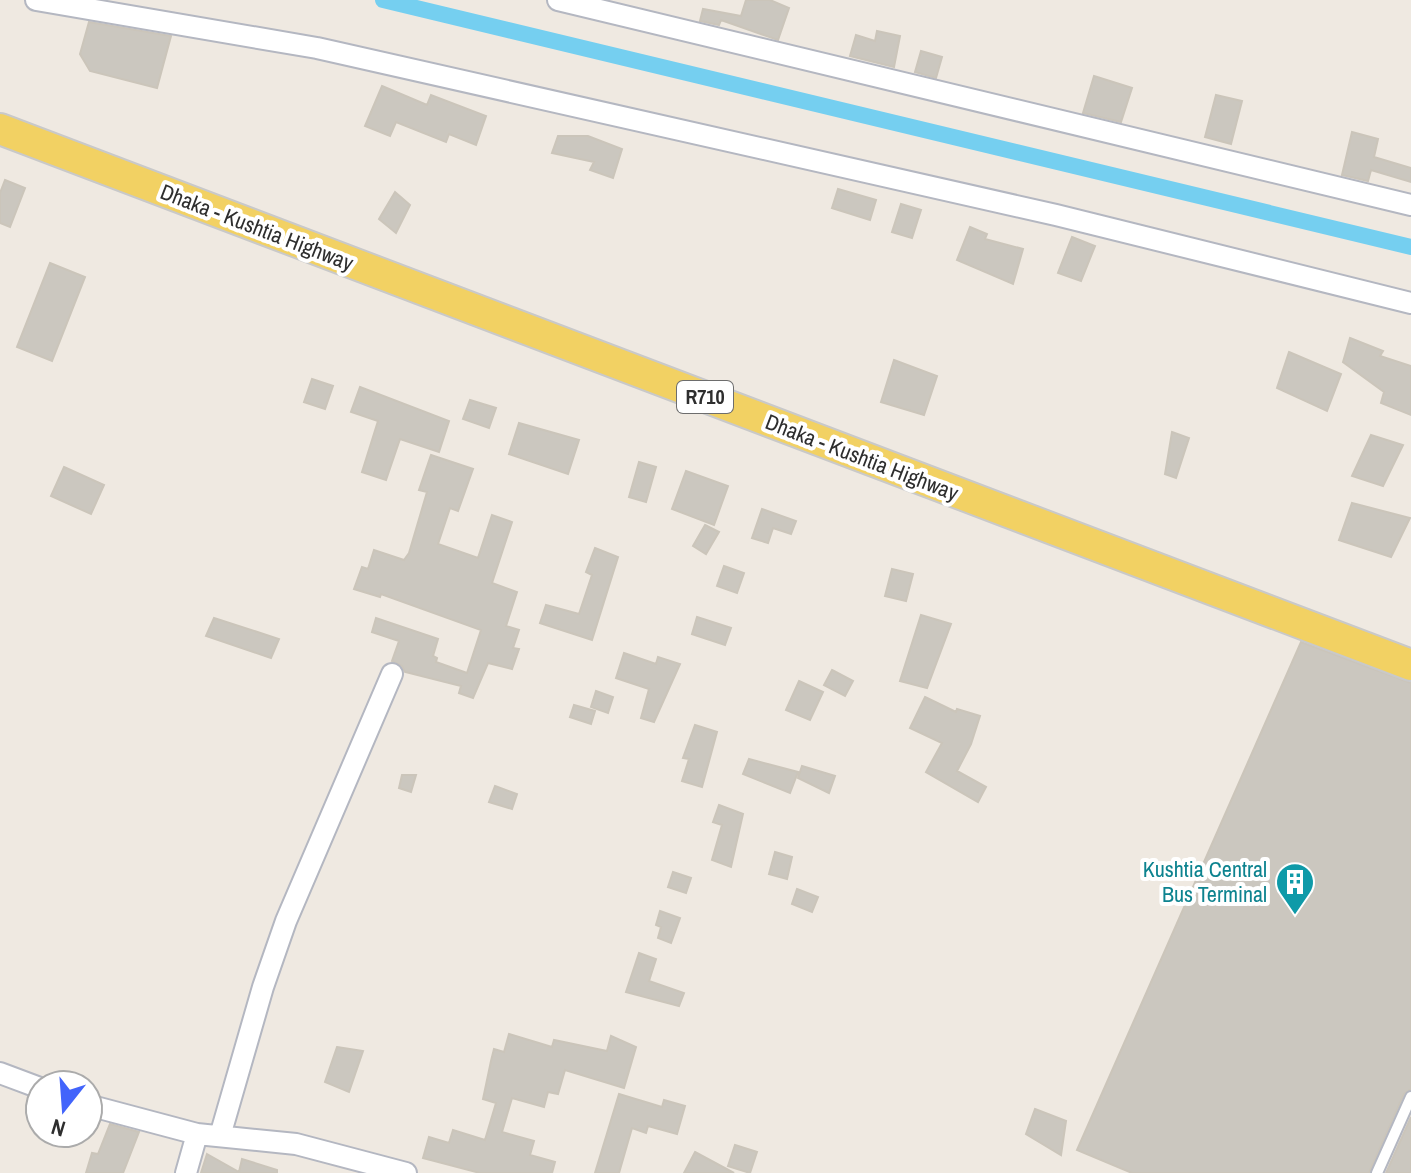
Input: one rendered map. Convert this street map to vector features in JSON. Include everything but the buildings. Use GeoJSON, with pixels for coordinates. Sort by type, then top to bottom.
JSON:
{"type":"FeatureCollection","features":[{"type":"Feature","properties":{"kind":"main road","name":"Dhaka - Kushtia Highway"},"geometry":{"type":"LineString","coordinates":[[0,129],[1411,665]]}},
{"type":"Feature","properties":{"kind":"street"},"geometry":{"type":"LineString","coordinates":[[36,0],[317,48],[1056,215],[1411,303]]}},
{"type":"Feature","properties":{"kind":"street"},"geometry":{"type":"LineString","coordinates":[[558,0],[1411,205]]}},
{"type":"Feature","properties":{"kind":"street"},"geometry":{"type":"LineString","coordinates":[[220,1136],[263,987],[286,921],[392,674]]}},
{"type":"Feature","properties":{"kind":"street"},"geometry":{"type":"LineString","coordinates":[[0,1073],[24,1082]]}},
{"type":"Feature","properties":{"kind":"street"},"geometry":{"type":"LineString","coordinates":[[104,1109],[197,1134],[296,1144],[406,1173]]}},
{"type":"Feature","properties":{"kind":"street"},"geometry":{"type":"LineString","coordinates":[[186,1173],[197,1134]]}},
{"type":"Feature","properties":{"kind":"lane"},"geometry":{"type":"LineString","coordinates":[[1377,1173],[1411,1097]]}},
{"type":"Feature","properties":{"kind":"waterway"},"geometry":{"type":"LineString","coordinates":[[383,0],[1411,247]]}},
{"type":"Feature","properties":{"kind":"place","name":"Kushtia Central Bus Terminal"},"geometry":{"type":"Point","coordinates":[1295,916]}}]}
